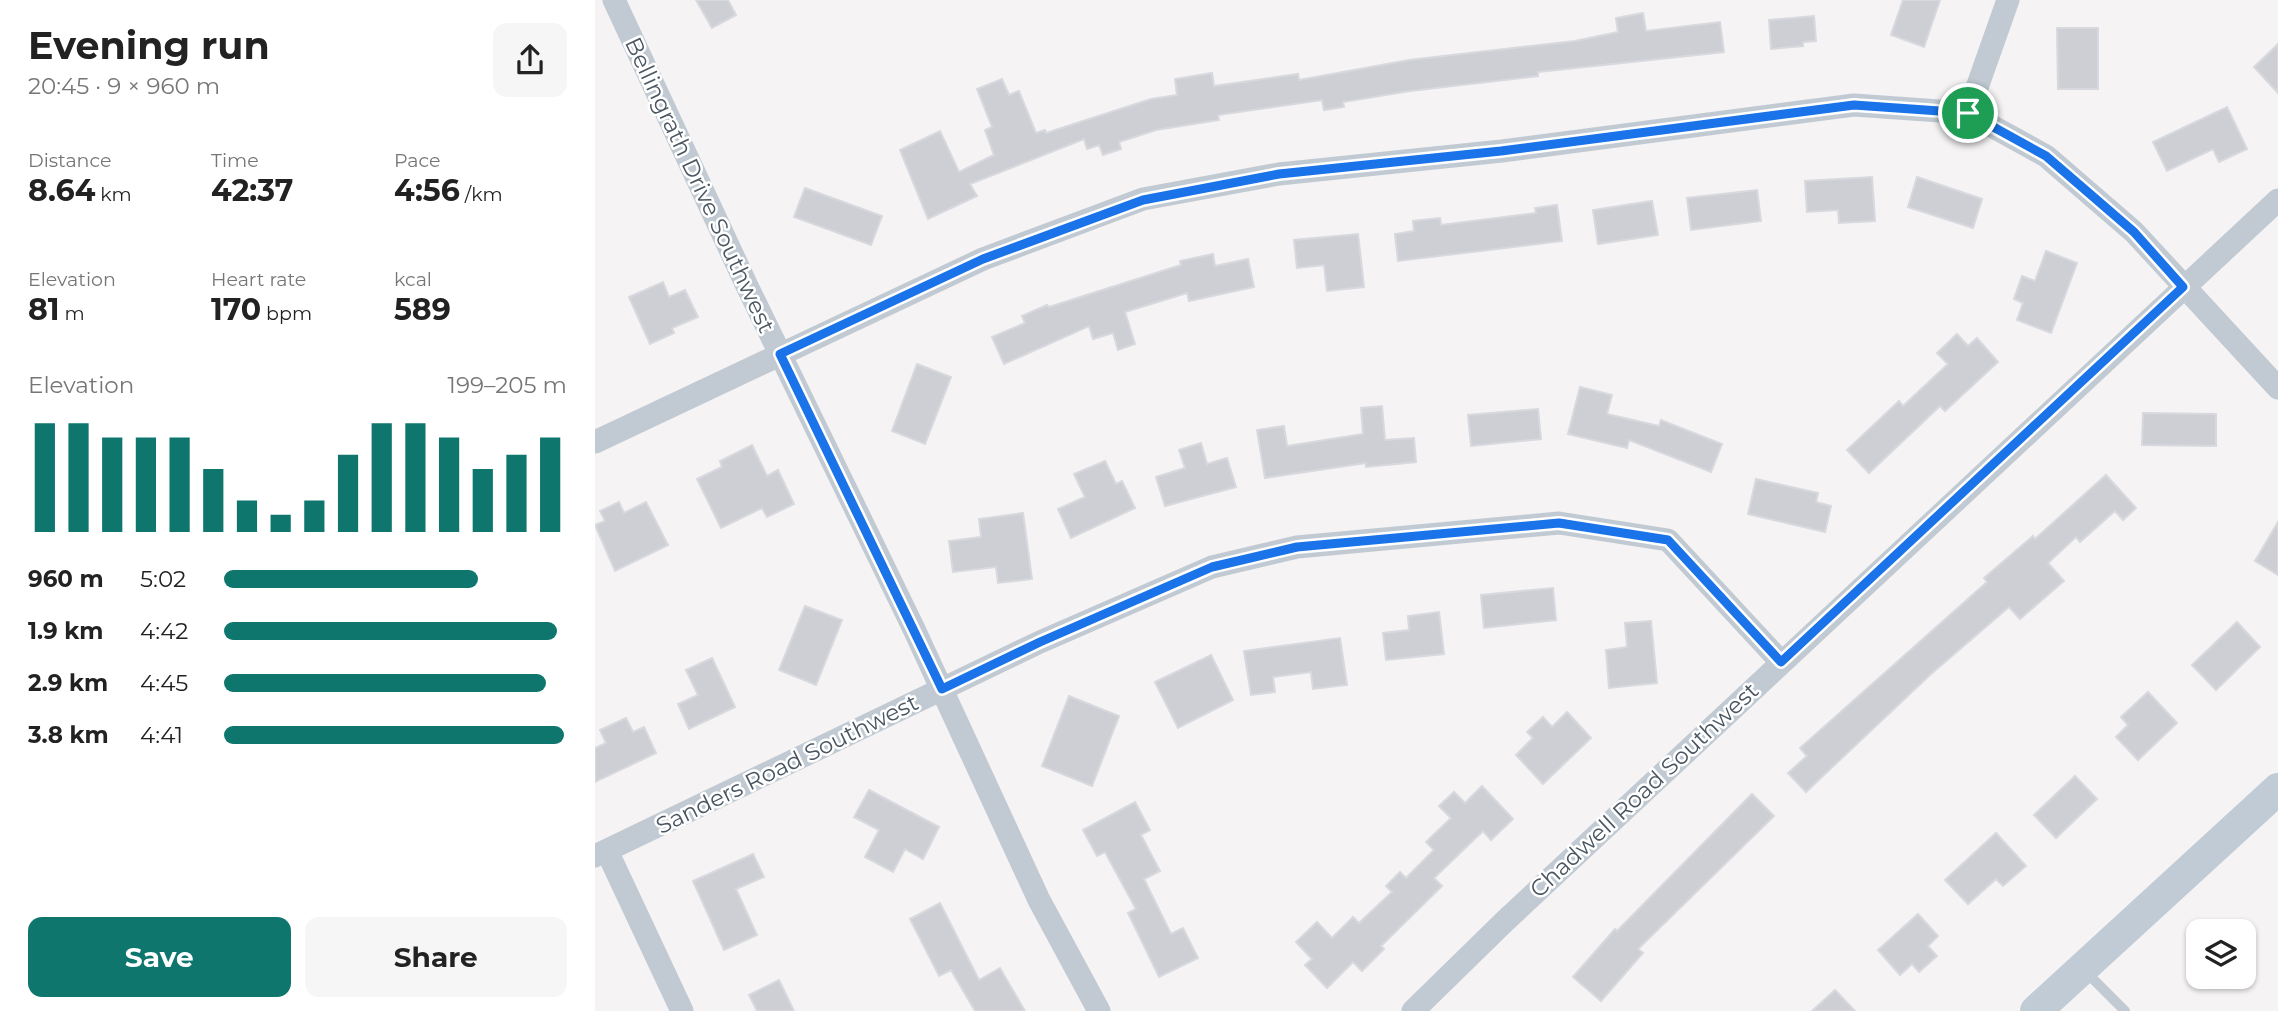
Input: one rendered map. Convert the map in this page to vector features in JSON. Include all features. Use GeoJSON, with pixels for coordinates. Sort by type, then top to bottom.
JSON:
{"type":"FeatureCollection","features":[{"type":"Feature","properties":{"kind":"main road"},"geometry":{"type":"LineString","coordinates":[[2036,1011],[2278,789]]}},
{"type":"Feature","properties":{"kind":"street","name":"Bellingrath Drive Southwest"},"geometry":{"type":"LineString","coordinates":[[614,0],[780,354],[942,689],[1039,900],[1098,1011]]}},
{"type":"Feature","properties":{"kind":"street"},"geometry":{"type":"LineString","coordinates":[[1968,113],[2008,0]]}},
{"type":"Feature","properties":{"kind":"street"},"geometry":{"type":"LineString","coordinates":[[595,442],[983,259],[1143,200],[1279,174],[1501,151],[1854,105],[1968,113],[2046,156],[2134,232],[2278,388]]}},
{"type":"Feature","properties":{"kind":"street","name":"Chadwell Road Southwest"},"geometry":{"type":"LineString","coordinates":[[1413,1011],[1781,662],[2278,201]]}},
{"type":"Feature","properties":{"kind":"street","name":"Sanders Road Southwest"},"geometry":{"type":"LineString","coordinates":[[601,854],[1040,642],[1212,567],[1297,547],[1559,523],[1668,540],[1781,662]]}},
{"type":"Feature","properties":{"kind":"street"},"geometry":{"type":"LineString","coordinates":[[601,854],[682,1011]]}},
{"type":"Feature","properties":{"kind":"lane"},"geometry":{"type":"LineString","coordinates":[[2082,968],[2125,1011]]}},
{"type":"Feature","properties":{"kind":"building"},"geometry":{"type":"Polygon","coordinates":[[[696,0],[728,0],[736,15],[712,28],[696,0]]]}},
{"type":"Feature","properties":{"kind":"building"},"geometry":{"type":"Polygon","coordinates":[[[1903,0],[1940,0],[1924,47],[1891,35],[1903,0]]]}},
{"type":"Feature","properties":{"kind":"building"},"geometry":{"type":"Polygon","coordinates":[[[1643,13],[1646,31],[1720,22],[1724,52],[1538,72],[1538,76],[1343,102],[1344,107],[1324,110],[1322,100],[1218,115],[1219,120],[1156,130],[1119,142],[1121,149],[1103,155],[1099,145],[1087,149],[1084,139],[970,184],[977,196],[928,219],[900,150],[940,131],[959,172],[994,155],[985,130],[992,127],[977,89],[1002,79],[1009,95],[1019,91],[1036,133],[1045,130],[1046,133],[1151,99],[1177,95],[1175,79],[1212,73],[1214,86],[1298,74],[1299,80],[1409,60],[1575,41],[1618,32],[1616,18],[1643,13]]]}},
{"type":"Feature","properties":{"kind":"building"},"geometry":{"type":"Polygon","coordinates":[[[1814,16],[1816,41],[1803,42],[1803,46],[1771,49],[1769,20],[1814,16]]]}},
{"type":"Feature","properties":{"kind":"building"},"geometry":{"type":"Polygon","coordinates":[[[2057,28],[2098,28],[2098,89],[2058,89],[2057,28]]]}},
{"type":"Feature","properties":{"kind":"building"},"geometry":{"type":"Polygon","coordinates":[[[2278,44],[2278,93],[2254,67],[2278,44]]]}},
{"type":"Feature","properties":{"kind":"building"},"geometry":{"type":"Polygon","coordinates":[[[2227,107],[2247,149],[2219,162],[2213,149],[2167,171],[2153,142],[2227,107]]]}},
{"type":"Feature","properties":{"kind":"building"},"geometry":{"type":"Polygon","coordinates":[[[1872,177],[1875,221],[1839,223],[1838,210],[1807,212],[1805,181],[1872,177]]]}},
{"type":"Feature","properties":{"kind":"building"},"geometry":{"type":"Polygon","coordinates":[[[1917,177],[1982,199],[1973,228],[1908,207],[1917,177]]]}},
{"type":"Feature","properties":{"kind":"building"},"geometry":{"type":"Polygon","coordinates":[[[805,188],[882,216],[871,245],[794,217],[805,188]]]}},
{"type":"Feature","properties":{"kind":"building"},"geometry":{"type":"Polygon","coordinates":[[[1757,190],[1761,221],[1691,230],[1687,198],[1757,190]]]}},
{"type":"Feature","properties":{"kind":"building"},"geometry":{"type":"Polygon","coordinates":[[[1652,201],[1658,235],[1598,244],[1593,210],[1652,201]]]}},
{"type":"Feature","properties":{"kind":"building"},"geometry":{"type":"Polygon","coordinates":[[[1557,205],[1562,241],[1398,261],[1395,234],[1414,231],[1413,221],[1440,218],[1441,225],[1536,213],[1535,208],[1557,205]]]}},
{"type":"Feature","properties":{"kind":"building"},"geometry":{"type":"Polygon","coordinates":[[[1358,234],[1364,287],[1327,291],[1324,265],[1297,268],[1294,240],[1358,234]]]}},
{"type":"Feature","properties":{"kind":"building"},"geometry":{"type":"Polygon","coordinates":[[[2046,251],[2077,263],[2051,333],[2017,320],[2023,303],[2014,299],[2022,276],[2035,281],[2046,251]]]}},
{"type":"Feature","properties":{"kind":"building"},"geometry":{"type":"Polygon","coordinates":[[[1213,254],[1215,266],[1248,259],[1254,287],[1189,301],[1187,293],[1125,312],[1135,344],[1118,350],[1113,333],[1093,339],[1089,326],[1004,364],[992,337],[1025,323],[1022,316],[1047,305],[1049,307],[1181,265],[1180,261],[1213,254]]]}},
{"type":"Feature","properties":{"kind":"building"},"geometry":{"type":"Polygon","coordinates":[[[663,282],[669,297],[685,290],[698,317],[672,328],[674,333],[650,344],[629,297],[663,282]]]}},
{"type":"Feature","properties":{"kind":"building"},"geometry":{"type":"Polygon","coordinates":[[[1957,334],[1968,346],[1977,338],[1998,362],[1945,411],[1940,406],[1869,473],[1847,450],[1899,401],[1903,406],[1948,364],[1937,353],[1957,334]]]}},
{"type":"Feature","properties":{"kind":"building"},"geometry":{"type":"Polygon","coordinates":[[[917,364],[951,377],[925,444],[892,431],[917,364]]]}},
{"type":"Feature","properties":{"kind":"building"},"geometry":{"type":"Polygon","coordinates":[[[1580,387],[1612,395],[1607,414],[1659,426],[1661,420],[1722,444],[1711,472],[1629,440],[1627,448],[1568,434],[1580,387]]]}},
{"type":"Feature","properties":{"kind":"building"},"geometry":{"type":"Polygon","coordinates":[[[1382,406],[1385,440],[1414,438],[1416,462],[1366,467],[1366,463],[1265,478],[1257,430],[1284,426],[1287,446],[1363,434],[1361,408],[1382,406]]]}},
{"type":"Feature","properties":{"kind":"building"},"geometry":{"type":"Polygon","coordinates":[[[1538,409],[1541,439],[1471,446],[1468,415],[1538,409]]]}},
{"type":"Feature","properties":{"kind":"building"},"geometry":{"type":"Polygon","coordinates":[[[2143,413],[2216,414],[2216,446],[2142,445],[2143,413]]]}},
{"type":"Feature","properties":{"kind":"building"},"geometry":{"type":"Polygon","coordinates":[[[1201,443],[1207,464],[1227,458],[1236,487],[1165,506],[1156,477],[1185,468],[1179,450],[1201,443]]]}},
{"type":"Feature","properties":{"kind":"building"},"geometry":{"type":"Polygon","coordinates":[[[752,445],[767,476],[778,470],[794,504],[767,517],[762,508],[721,528],[697,479],[722,467],[720,461],[752,445]]]}},
{"type":"Feature","properties":{"kind":"building"},"geometry":{"type":"Polygon","coordinates":[[[1105,461],[1116,484],[1122,481],[1135,508],[1071,538],[1058,509],[1085,497],[1074,474],[1105,461]]]}},
{"type":"Feature","properties":{"kind":"building"},"geometry":{"type":"Polygon","coordinates":[[[2106,475],[2136,508],[2123,520],[2115,511],[2080,542],[2076,537],[2048,563],[2064,581],[2020,619],[2009,607],[1931,674],[1806,792],[1788,773],[1807,756],[1800,748],[1987,582],[1984,578],[2033,536],[2035,539],[2106,475]]]}},
{"type":"Feature","properties":{"kind":"building"},"geometry":{"type":"Polygon","coordinates":[[[1756,479],[1818,493],[1816,502],[1831,506],[1825,532],[1748,514],[1756,479]]]}},
{"type":"Feature","properties":{"kind":"building"},"geometry":{"type":"Polygon","coordinates":[[[619,502],[624,513],[646,502],[668,545],[615,571],[595,525],[605,521],[600,511],[619,502]]]}},
{"type":"Feature","properties":{"kind":"building"},"geometry":{"type":"Polygon","coordinates":[[[1023,513],[1032,579],[998,583],[996,567],[953,572],[949,541],[981,537],[979,519],[1023,513]]]}},
{"type":"Feature","properties":{"kind":"building"},"geometry":{"type":"Polygon","coordinates":[[[2278,522],[2278,575],[2255,561],[2278,522]]]}},
{"type":"Feature","properties":{"kind":"building"},"geometry":{"type":"Polygon","coordinates":[[[1553,588],[1556,620],[1484,628],[1481,595],[1553,588]]]}},
{"type":"Feature","properties":{"kind":"building"},"geometry":{"type":"Polygon","coordinates":[[[805,606],[842,620],[816,685],[779,670],[805,606]]]}},
{"type":"Feature","properties":{"kind":"building"},"geometry":{"type":"Polygon","coordinates":[[[1439,612],[1444,654],[1386,660],[1383,633],[1409,630],[1408,616],[1439,612]]]}},
{"type":"Feature","properties":{"kind":"building"},"geometry":{"type":"Polygon","coordinates":[[[1651,621],[1657,683],[1609,688],[1606,650],[1627,647],[1625,623],[1651,621]]]}},
{"type":"Feature","properties":{"kind":"building"},"geometry":{"type":"Polygon","coordinates":[[[2237,622],[2260,647],[2216,690],[2192,665],[2237,622]]]}},
{"type":"Feature","properties":{"kind":"building"},"geometry":{"type":"Polygon","coordinates":[[[1340,638],[1347,685],[1313,689],[1311,672],[1273,677],[1275,692],[1251,695],[1244,651],[1340,638]]]}},
{"type":"Feature","properties":{"kind":"building"},"geometry":{"type":"Polygon","coordinates":[[[1211,655],[1233,700],[1178,728],[1155,682],[1211,655]]]}},
{"type":"Feature","properties":{"kind":"building"},"geometry":{"type":"Polygon","coordinates":[[[712,658],[735,707],[689,729],[678,704],[698,695],[686,670],[712,658]]]}},
{"type":"Feature","properties":{"kind":"building"},"geometry":{"type":"Polygon","coordinates":[[[2148,692],[2177,723],[2138,760],[2116,737],[2128,725],[2121,717],[2148,692]]]}},
{"type":"Feature","properties":{"kind":"building"},"geometry":{"type":"Polygon","coordinates":[[[1069,696],[1119,716],[1092,786],[1042,766],[1069,696]]]}},
{"type":"Feature","properties":{"kind":"building"},"geometry":{"type":"Polygon","coordinates":[[[1567,712],[1591,738],[1543,784],[1516,755],[1533,738],[1527,732],[1543,717],[1552,727],[1567,712]]]}},
{"type":"Feature","properties":{"kind":"building"},"geometry":{"type":"Polygon","coordinates":[[[626,718],[633,732],[644,727],[656,753],[595,782],[595,748],[606,743],[600,730],[626,718]]]}},
{"type":"Feature","properties":{"kind":"building"},"geometry":{"type":"Polygon","coordinates":[[[2075,776],[2097,799],[2056,838],[2034,815],[2075,776]]]}},
{"type":"Feature","properties":{"kind":"building"},"geometry":{"type":"Polygon","coordinates":[[[1482,786],[1513,819],[1491,840],[1483,831],[1434,878],[1442,886],[1381,946],[1384,949],[1362,971],[1353,962],[1327,988],[1305,965],[1312,959],[1296,942],[1317,922],[1332,938],[1353,917],[1359,923],[1392,892],[1386,886],[1400,872],[1406,878],[1434,850],[1426,842],[1451,818],[1439,806],[1454,792],[1465,803],[1482,786]]]}},
{"type":"Feature","properties":{"kind":"building"},"geometry":{"type":"Polygon","coordinates":[[[869,790],[939,827],[923,859],[905,849],[893,872],[865,857],[879,830],[854,817],[869,790]]]}},
{"type":"Feature","properties":{"kind":"building"},"geometry":{"type":"Polygon","coordinates":[[[1752,794],[1774,816],[1638,949],[1643,953],[1601,1001],[1573,977],[1615,929],[1617,931],[1752,794]]]}},
{"type":"Feature","properties":{"kind":"building"},"geometry":{"type":"Polygon","coordinates":[[[1135,802],[1150,830],[1141,835],[1160,871],[1144,879],[1171,934],[1183,928],[1198,958],[1159,977],[1128,913],[1136,909],[1105,852],[1097,856],[1083,830],[1135,802]]]}},
{"type":"Feature","properties":{"kind":"building"},"geometry":{"type":"Polygon","coordinates":[[[1996,833],[2026,866],[2003,886],[1996,879],[1968,904],[1945,880],[1996,833]]]}},
{"type":"Feature","properties":{"kind":"building"},"geometry":{"type":"Polygon","coordinates":[[[753,854],[764,877],[736,889],[757,935],[724,950],[693,881],[753,854]]]}},
{"type":"Feature","properties":{"kind":"building"},"geometry":{"type":"Polygon","coordinates":[[[940,903],[979,980],[1000,968],[1025,1011],[975,1011],[951,970],[939,976],[910,919],[940,903]]]}},
{"type":"Feature","properties":{"kind":"building"},"geometry":{"type":"Polygon","coordinates":[[[1918,914],[1938,936],[1928,946],[1937,956],[1919,972],[1912,964],[1900,975],[1878,950],[1918,914]]]}},
{"type":"Feature","properties":{"kind":"building"},"geometry":{"type":"Polygon","coordinates":[[[779,980],[794,1011],[757,1011],[749,995],[779,980]]]}},
{"type":"Feature","properties":{"kind":"building"},"geometry":{"type":"Polygon","coordinates":[[[1835,990],[1855,1011],[1812,1011],[1835,990]]]}},
{"type":"Feature","properties":{"kind":"route"},"geometry":{"type":"LineString","coordinates":[[1854,105],[1968,113],[2046,156],[2134,232],[2183,287],[1781,662],[1668,540],[1559,523],[1297,547],[1212,567],[1040,642],[942,689],[780,354],[983,259],[1143,200],[1279,174],[1501,151],[1854,105]]}}]}
